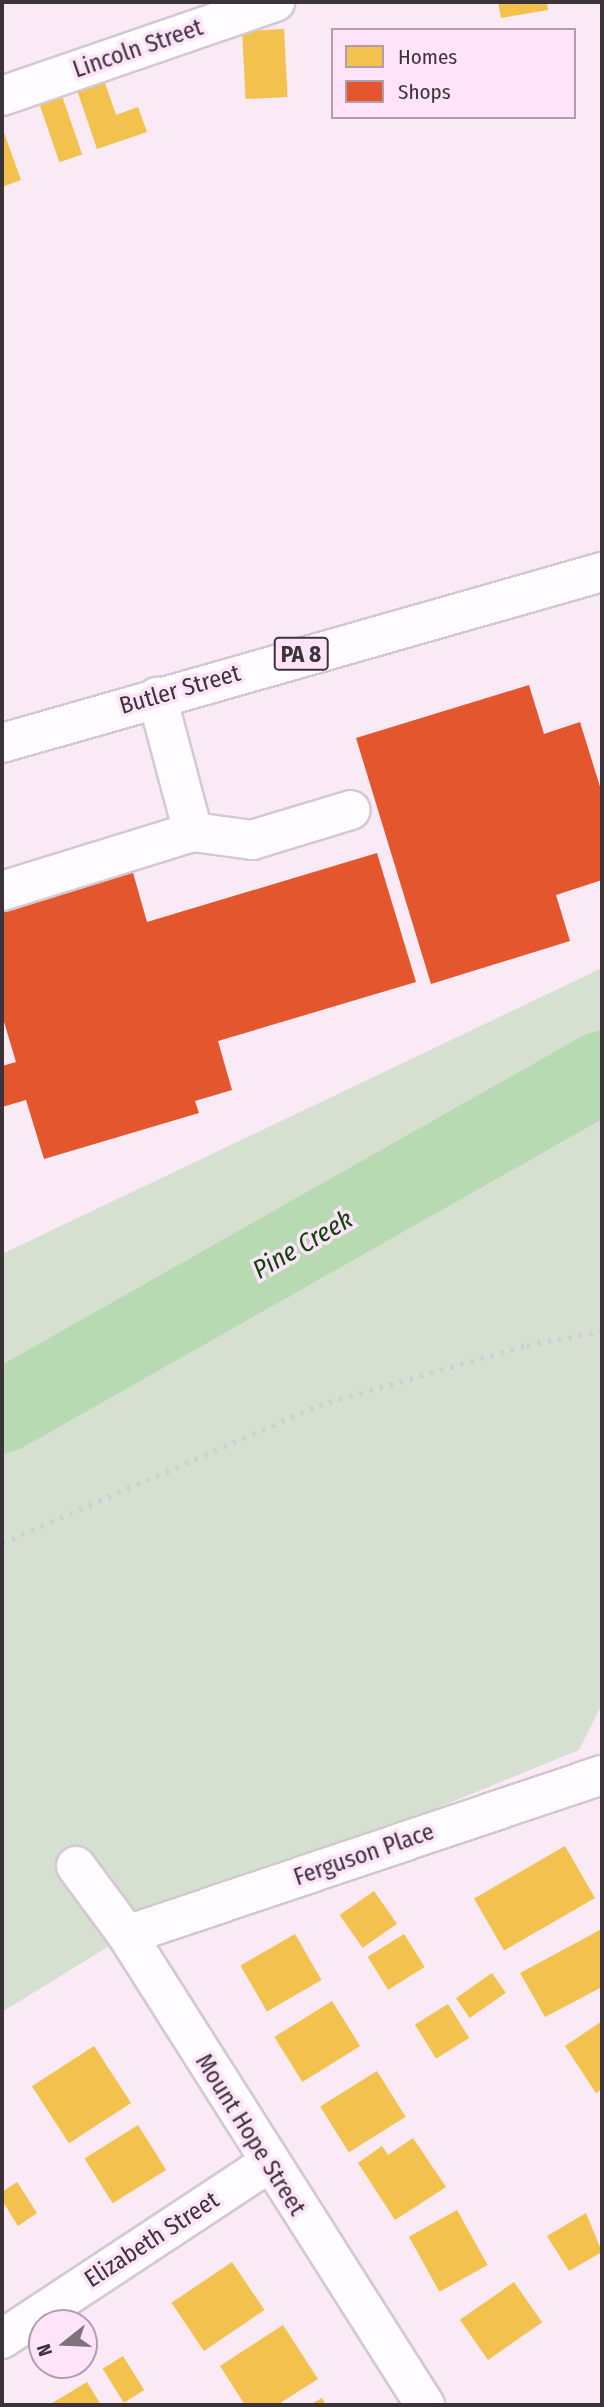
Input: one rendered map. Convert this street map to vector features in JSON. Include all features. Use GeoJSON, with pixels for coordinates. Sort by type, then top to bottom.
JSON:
{"type":"FeatureCollection","features":[{"type":"Feature","properties":{"kind":"main road","name":"Lincoln Street"},"geometry":{"type":"LineString","coordinates":[[2,96],[275,2]]}},
{"type":"Feature","properties":{"kind":"main road","name":"Butler Street"},"geometry":{"type":"LineString","coordinates":[[2,743],[602,572]]}},
{"type":"Feature","properties":{"kind":"main road"},"geometry":{"type":"LineString","coordinates":[[158,697],[194,832]]}},
{"type":"Feature","properties":{"kind":"main road"},"geometry":{"type":"LineString","coordinates":[[2,891],[194,832],[252,840],[351,810]]}},
{"type":"Feature","properties":{"kind":"main road","name":"Ferguson Place"},"geometry":{"type":"LineString","coordinates":[[127,1935],[602,1775]]}},
{"type":"Feature","properties":{"kind":"main road","name":"Mount Hope Street"},"geometry":{"type":"LineString","coordinates":[[76,1866],[127,1935],[267,2164],[425,2405]]}},
{"type":"Feature","properties":{"kind":"main road","name":"Elizabeth Street"},"geometry":{"type":"LineString","coordinates":[[2,2339],[267,2164]]}},
{"type":"Feature","properties":{"kind":"green space"},"geometry":{"type":"Polygon","coordinates":[[[602,968],[602,1704],[579,1750],[127,1935],[2,2012],[2,1254],[602,968]]]}},
{"type":"Feature","properties":{"kind":"building: Homes"},"geometry":{"type":"Polygon","coordinates":[[[498,2],[547,2],[548,10],[501,18],[498,2]]]}},
{"type":"Feature","properties":{"kind":"building: Homes"},"geometry":{"type":"Polygon","coordinates":[[[284,29],[288,97],[246,99],[242,31],[284,29]]]}},
{"type":"Feature","properties":{"kind":"building: Homes"},"geometry":{"type":"Polygon","coordinates":[[[104,80],[116,115],[138,107],[147,132],[97,149],[77,90],[104,80]]]}},
{"type":"Feature","properties":{"kind":"building: Homes"},"geometry":{"type":"Polygon","coordinates":[[[61,93],[82,154],[59,162],[38,101],[61,93]]]}},
{"type":"Feature","properties":{"kind":"building: Homes"},"geometry":{"type":"Polygon","coordinates":[[[2,127],[21,180],[2,187],[2,127]]]}},
{"type":"Feature","properties":{"kind":"building: Homes"},"geometry":{"type":"Polygon","coordinates":[[[565,1846],[595,1898],[504,1950],[474,1899],[565,1846]]]}},
{"type":"Feature","properties":{"kind":"building: Homes"},"geometry":{"type":"Polygon","coordinates":[[[374,1891],[397,1924],[363,1948],[340,1915],[374,1891]]]}},
{"type":"Feature","properties":{"kind":"building: Homes"},"geometry":{"type":"Polygon","coordinates":[[[600,1930],[602,1987],[545,2017],[520,1973],[600,1930]]]}},
{"type":"Feature","properties":{"kind":"building: Homes"},"geometry":{"type":"Polygon","coordinates":[[[295,1934],[322,1980],[267,2011],[240,1966],[295,1934]]]}},
{"type":"Feature","properties":{"kind":"building: Homes"},"geometry":{"type":"Polygon","coordinates":[[[404,1934],[425,1967],[388,1990],[368,1957],[404,1934]]]}},
{"type":"Feature","properties":{"kind":"building: Homes"},"geometry":{"type":"Polygon","coordinates":[[[492,1973],[506,1993],[470,2018],[456,1998],[492,1973]]]}},
{"type":"Feature","properties":{"kind":"building: Homes"},"geometry":{"type":"Polygon","coordinates":[[[332,2001],[360,2046],[302,2082],[274,2037],[332,2001]]]}},
{"type":"Feature","properties":{"kind":"building: Homes"},"geometry":{"type":"Polygon","coordinates":[[[448,2004],[469,2038],[436,2059],[415,2025],[448,2004]]]}},
{"type":"Feature","properties":{"kind":"building: Homes"},"geometry":{"type":"Polygon","coordinates":[[[602,2021],[602,2089],[596,2093],[565,2046],[602,2021]]]}},
{"type":"Feature","properties":{"kind":"building: Homes"},"geometry":{"type":"Polygon","coordinates":[[[94,2046],[131,2103],[69,2143],[32,2086],[94,2046]]]}},
{"type":"Feature","properties":{"kind":"building: Homes"},"geometry":{"type":"Polygon","coordinates":[[[377,2071],[406,2117],[349,2152],[320,2107],[377,2071]]]}},
{"type":"Feature","properties":{"kind":"building: Homes"},"geometry":{"type":"Polygon","coordinates":[[[138,2125],[166,2170],[113,2203],[85,2158],[138,2125]]]}},
{"type":"Feature","properties":{"kind":"building: Homes"},"geometry":{"type":"Polygon","coordinates":[[[413,2138],[446,2187],[395,2220],[358,2163],[382,2146],[388,2155],[413,2138]]]}},
{"type":"Feature","properties":{"kind":"building: Homes"},"geometry":{"type":"Polygon","coordinates":[[[17,2182],[37,2213],[18,2226],[2,2200],[2,2192],[17,2182]]]}},
{"type":"Feature","properties":{"kind":"building: Homes"},"geometry":{"type":"Polygon","coordinates":[[[457,2210],[488,2265],[439,2292],[409,2237],[457,2210]]]}},
{"type":"Feature","properties":{"kind":"building: Homes"},"geometry":{"type":"Polygon","coordinates":[[[586,2213],[602,2252],[569,2271],[547,2236],[586,2213]]]}},
{"type":"Feature","properties":{"kind":"building: Homes"},"geometry":{"type":"Polygon","coordinates":[[[232,2262],[264,2310],[204,2351],[171,2303],[232,2262]]]}},
{"type":"Feature","properties":{"kind":"building: Homes"},"geometry":{"type":"Polygon","coordinates":[[[514,2282],[542,2322],[488,2360],[460,2320],[514,2282]]]}},
{"type":"Feature","properties":{"kind":"building: Homes"},"geometry":{"type":"Polygon","coordinates":[[[283,2325],[318,2379],[277,2405],[245,2405],[220,2366],[283,2325]]]}},
{"type":"Feature","properties":{"kind":"building: Homes"},"geometry":{"type":"Polygon","coordinates":[[[123,2356],[144,2390],[124,2403],[103,2369],[123,2356]]]}},
{"type":"Feature","properties":{"kind":"building: Homes"},"geometry":{"type":"Polygon","coordinates":[[[87,2382],[101,2405],[49,2405],[87,2382]]]}},
{"type":"Feature","properties":{"kind":"building: Homes"},"geometry":{"type":"Polygon","coordinates":[[[322,2398],[326,2405],[309,2405],[322,2398]]]}},
{"type":"Feature","properties":{"kind":"building: Shops"},"geometry":{"type":"Polygon","coordinates":[[[529,685],[544,734],[580,722],[602,793],[602,880],[556,895],[570,941],[431,984],[356,738],[529,685]]]}},
{"type":"Feature","properties":{"kind":"building: Shops"},"geometry":{"type":"Polygon","coordinates":[[[377,853],[416,982],[218,1041],[232,1090],[195,1101],[199,1113],[44,1159],[26,1100],[2,1107],[2,1066],[16,1062],[2,1015],[2,892],[128,855],[147,922],[377,853]]]}},
{"type":"Feature","properties":{"kind":"waterway","name":"Pine Creek"},"geometry":{"type":"LineString","coordinates":[[2,1412],[602,1072]]}},
{"type":"Feature","properties":{"kind":"railway"},"geometry":{"type":"LineString","coordinates":[[2,1543],[319,1405],[527,1345],[602,1331]]}}]}
